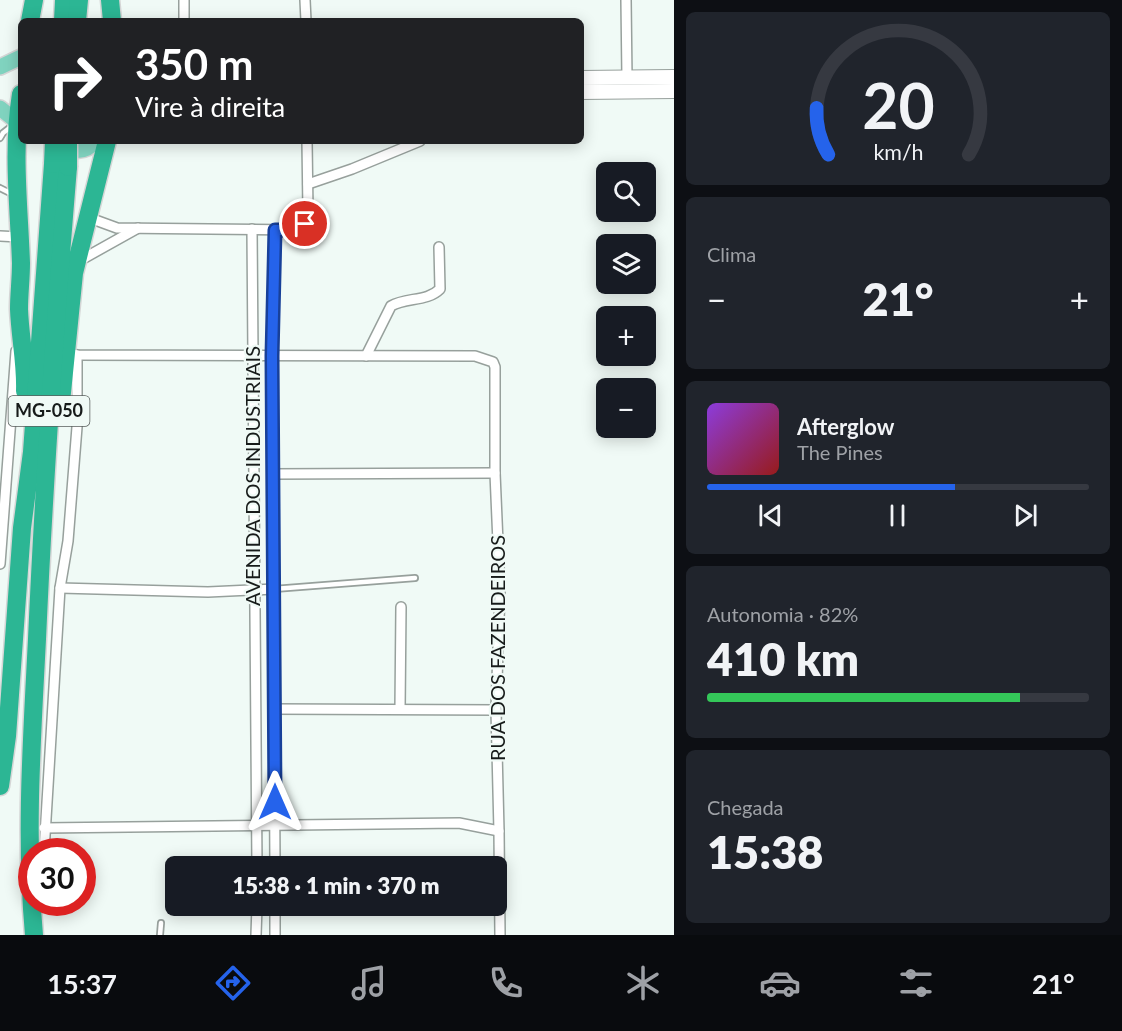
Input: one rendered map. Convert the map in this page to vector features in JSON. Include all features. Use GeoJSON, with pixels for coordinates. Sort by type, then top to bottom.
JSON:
{"type":"FeatureCollection","features":[{"type":"Feature","properties":{"kind":"highway"},"geometry":{"type":"LineString","coordinates":[[31,18],[34,0]]}},
{"type":"Feature","properties":{"kind":"highway"},"geometry":{"type":"LineString","coordinates":[[65,18],[74,0]]}},
{"type":"Feature","properties":{"kind":"highway"},"geometry":{"type":"LineString","coordinates":[[74,0],[77,18]]}},
{"type":"Feature","properties":{"kind":"highway"},"geometry":{"type":"LineString","coordinates":[[110,0],[112,18]]}},
{"type":"Feature","properties":{"kind":"highway"},"geometry":{"type":"LineString","coordinates":[[19,144],[19,309],[26,372],[22,528]]}},
{"type":"Feature","properties":{"kind":"highway","name":"MG-050"},"geometry":{"type":"LineString","coordinates":[[33,930],[29,865],[29,808],[61,165],[53,144]]}},
{"type":"Feature","properties":{"kind":"highway","name":"MG-050"},"geometry":{"type":"LineString","coordinates":[[0,786],[7,736],[22,528],[32,452],[61,165],[67,144]]}},
{"type":"Feature","properties":{"kind":"highway"},"geometry":{"type":"LineString","coordinates":[[36,655],[72,354],[76,263],[106,144]]}},
{"type":"Feature","properties":{"kind":"main road"},"geometry":{"type":"LineString","coordinates":[[0,67],[18,58]]}},
{"type":"Feature","properties":{"kind":"main road"},"geometry":{"type":"LineString","coordinates":[[584,78],[674,77]]}},
{"type":"Feature","properties":{"kind":"main road"},"geometry":{"type":"LineString","coordinates":[[584,92],[674,91]]}},
{"type":"Feature","properties":{"kind":"main road"},"geometry":{"type":"LineString","coordinates":[[0,108],[18,123]]}},
{"type":"Feature","properties":{"kind":"main road"},"geometry":{"type":"LineString","coordinates":[[57,144],[68,150],[79,151],[93,144]]}},
{"type":"Feature","properties":{"kind":"street"},"geometry":{"type":"LineString","coordinates":[[184,0],[184,18]]}},
{"type":"Feature","properties":{"kind":"street"},"geometry":{"type":"LineString","coordinates":[[305,0],[306,18]]}},
{"type":"Feature","properties":{"kind":"street"},"geometry":{"type":"LineString","coordinates":[[626,0],[627,78]]}},
{"type":"Feature","properties":{"kind":"street"},"geometry":{"type":"LineString","coordinates":[[87,217],[117,228],[299,230],[305,224],[308,212],[307,144]]}},
{"type":"Feature","properties":{"kind":"street"},"geometry":{"type":"LineString","coordinates":[[308,184],[413,144]]}},
{"type":"Feature","properties":{"kind":"street"},"geometry":{"type":"LineString","coordinates":[[76,263],[140,227]]}},
{"type":"Feature","properties":{"kind":"street","name":"AVENIDA DOS INDUSTRIAIS"},"geometry":{"type":"LineString","coordinates":[[252,229],[257,856]]}},
{"type":"Feature","properties":{"kind":"street","name":"AVENIDA DOS INDUSTRIAIS"},"geometry":{"type":"LineString","coordinates":[[275,230],[272,356],[275,856]]}},
{"type":"Feature","properties":{"kind":"street"},"geometry":{"type":"LineString","coordinates":[[0,236],[19,237]]}},
{"type":"Feature","properties":{"kind":"street"},"geometry":{"type":"LineString","coordinates":[[44,838],[60,588],[68,541],[77,427],[72,354],[366,356],[391,306],[399,301],[428,297],[440,289],[439,247]]}},
{"type":"Feature","properties":{"kind":"street"},"geometry":{"type":"LineString","coordinates":[[0,564],[19,309]]}},
{"type":"Feature","properties":{"kind":"street","name":"RUA DOS FAZENDEIROS"},"geometry":{"type":"LineString","coordinates":[[366,356],[474,357],[493,362],[495,367],[495,473],[500,590],[496,710],[500,831],[500,935]]}},
{"type":"Feature","properties":{"kind":"street"},"geometry":{"type":"LineString","coordinates":[[273,474],[495,473]]}},
{"type":"Feature","properties":{"kind":"street"},"geometry":{"type":"LineString","coordinates":[[60,588],[254,591],[274,589]]}},
{"type":"Feature","properties":{"kind":"street"},"geometry":{"type":"LineString","coordinates":[[400,710],[401,607]]}},
{"type":"Feature","properties":{"kind":"street"},"geometry":{"type":"LineString","coordinates":[[274,710],[496,710]]}},
{"type":"Feature","properties":{"kind":"street"},"geometry":{"type":"LineString","coordinates":[[44,828],[459,823],[500,831]]}},
{"type":"Feature","properties":{"kind":"street"},"geometry":{"type":"LineString","coordinates":[[256,935],[257,916]]}},
{"type":"Feature","properties":{"kind":"street"},"geometry":{"type":"LineString","coordinates":[[274,935],[275,916]]}},
{"type":"Feature","properties":{"kind":"lane"},"geometry":{"type":"LineString","coordinates":[[0,138],[3,133],[18,125]]}},
{"type":"Feature","properties":{"kind":"lane"},"geometry":{"type":"LineString","coordinates":[[0,188],[18,196]]}},
{"type":"Feature","properties":{"kind":"lane"},"geometry":{"type":"LineString","coordinates":[[274,589],[415,578]]}},
{"type":"Feature","properties":{"kind":"lane"},"geometry":{"type":"LineString","coordinates":[[160,935],[161,923]]}},
{"type":"Feature","properties":{"kind":"route"},"geometry":{"type":"LineString","coordinates":[[275,802],[272,356],[275,230],[299,230],[305,224]]}}]}
